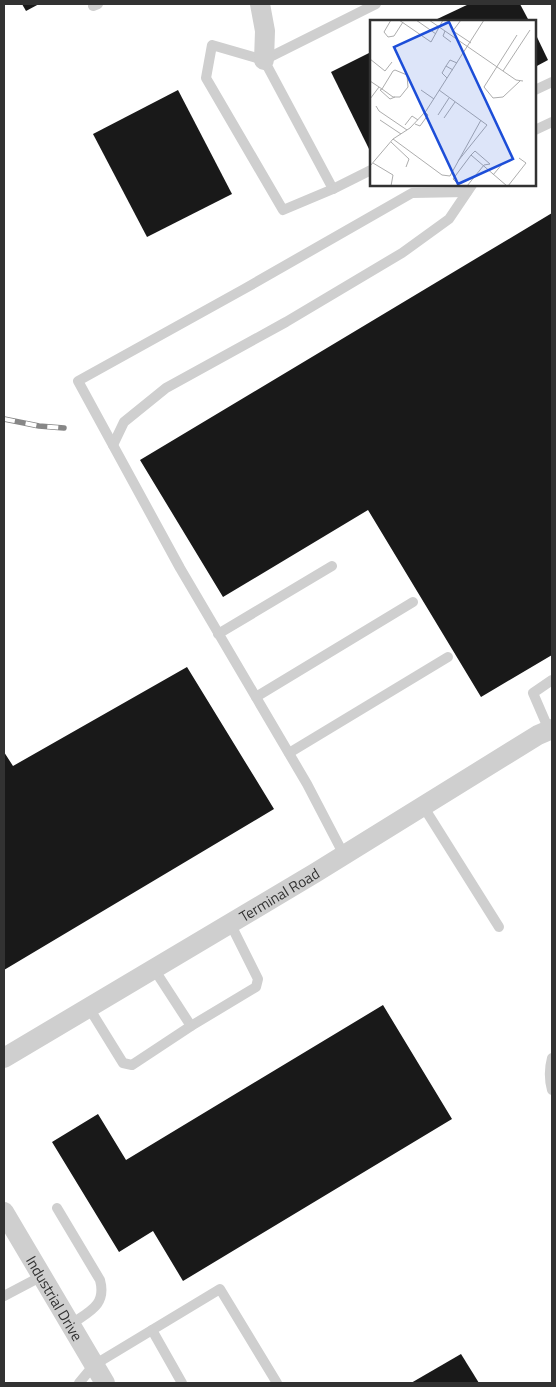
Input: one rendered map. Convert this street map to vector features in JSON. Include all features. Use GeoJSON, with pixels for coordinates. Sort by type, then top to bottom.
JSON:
{"type":"FeatureCollection","features":[{"type":"Feature","properties":{"kind":"street"},"geometry":{"type":"LineString","coordinates":[[260,4],[265,31],[264,60]]}},
{"type":"Feature","properties":{"kind":"street","name":"Terminal Road"},"geometry":{"type":"LineString","coordinates":[[4,1058],[344,855],[550,729]]}},
{"type":"Feature","properties":{"kind":"street","name":"Industrial Drive"},"geometry":{"type":"LineString","coordinates":[[4,1212],[105,1383]]}},
{"type":"Feature","properties":{"kind":"lane"},"geometry":{"type":"LineString","coordinates":[[370,170],[333,189],[283,210],[206,78],[212,45],[264,60],[376,4]]}},
{"type":"Feature","properties":{"kind":"lane"},"geometry":{"type":"LineString","coordinates":[[264,60],[333,189]]}},
{"type":"Feature","properties":{"kind":"lane"},"geometry":{"type":"LineString","coordinates":[[536,90],[552,82]]}},
{"type":"Feature","properties":{"kind":"lane"},"geometry":{"type":"LineString","coordinates":[[536,130],[552,122]]}},
{"type":"Feature","properties":{"kind":"lane"},"geometry":{"type":"LineString","coordinates":[[113,445],[124,422],[166,388],[286,322],[402,254],[450,219],[470,189]]}},
{"type":"Feature","properties":{"kind":"lane"},"geometry":{"type":"LineString","coordinates":[[344,855],[307,784],[180,568],[78,381],[412,193],[470,189]]}},
{"type":"Feature","properties":{"kind":"lane"},"geometry":{"type":"LineString","coordinates":[[218,634],[332,566]]}},
{"type":"Feature","properties":{"kind":"lane"},"geometry":{"type":"LineString","coordinates":[[256,697],[413,602]]}},
{"type":"Feature","properties":{"kind":"lane"},"geometry":{"type":"LineString","coordinates":[[289,753],[448,657]]}},
{"type":"Feature","properties":{"kind":"lane"},"geometry":{"type":"LineString","coordinates":[[550,729],[533,693],[552,680]]}},
{"type":"Feature","properties":{"kind":"lane"},"geometry":{"type":"LineString","coordinates":[[424,806],[499,927]]}},
{"type":"Feature","properties":{"kind":"lane"},"geometry":{"type":"LineString","coordinates":[[89,1008],[124,1063],[132,1065],[190,1026],[256,986],[258,978],[230,923]]}},
{"type":"Feature","properties":{"kind":"lane"},"geometry":{"type":"LineString","coordinates":[[154,969],[190,1026]]}},
{"type":"Feature","properties":{"kind":"lane"},"geometry":{"type":"LineString","coordinates":[[552,1058],[549,1068],[552,1090]]}},
{"type":"Feature","properties":{"kind":"lane"},"geometry":{"type":"LineString","coordinates":[[57,1208],[100,1280],[103,1290],[102,1298],[95,1306],[70,1325]]}},
{"type":"Feature","properties":{"kind":"lane"},"geometry":{"type":"LineString","coordinates":[[4,1296],[42,1276]]}},
{"type":"Feature","properties":{"kind":"lane"},"geometry":{"type":"LineString","coordinates":[[78,1383],[94,1365],[220,1289],[277,1383]]}},
{"type":"Feature","properties":{"kind":"lane"},"geometry":{"type":"LineString","coordinates":[[152,1330],[182,1383]]}},
{"type":"Feature","properties":{"kind":"building"},"geometry":{"type":"Polygon","coordinates":[[[22,4],[39,4],[26,11],[22,4]]]}},
{"type":"Feature","properties":{"kind":"building"},"geometry":{"type":"Polygon","coordinates":[[[469,4],[520,4],[528,20],[435,20],[469,4]]]}},
{"type":"Feature","properties":{"kind":"building"},"geometry":{"type":"Polygon","coordinates":[[[536,35],[548,60],[536,66],[536,35]]]}},
{"type":"Feature","properties":{"kind":"building"},"geometry":{"type":"Polygon","coordinates":[[[370,52],[369,149],[331,72],[370,52]]]}},
{"type":"Feature","properties":{"kind":"building"},"geometry":{"type":"Polygon","coordinates":[[[178,90],[232,194],[147,237],[93,134],[178,90]]]}},
{"type":"Feature","properties":{"kind":"building"},"geometry":{"type":"Polygon","coordinates":[[[552,213],[552,655],[481,697],[368,510],[223,597],[140,460],[552,213]]]}},
{"type":"Feature","properties":{"kind":"building"},"geometry":{"type":"Polygon","coordinates":[[[187,667],[274,809],[4,970],[4,752],[13,766],[187,667]]]}},
{"type":"Feature","properties":{"kind":"building"},"geometry":{"type":"Polygon","coordinates":[[[383,1005],[452,1119],[183,1281],[153,1231],[119,1252],[52,1142],[98,1114],[126,1160],[383,1005]]]}},
{"type":"Feature","properties":{"kind":"building"},"geometry":{"type":"Polygon","coordinates":[[[461,1354],[479,1383],[411,1383],[461,1354]]]}},
{"type":"Feature","properties":{"kind":"railway"},"geometry":{"type":"LineString","coordinates":[[4,419],[39,426],[64,428]]}}]}
